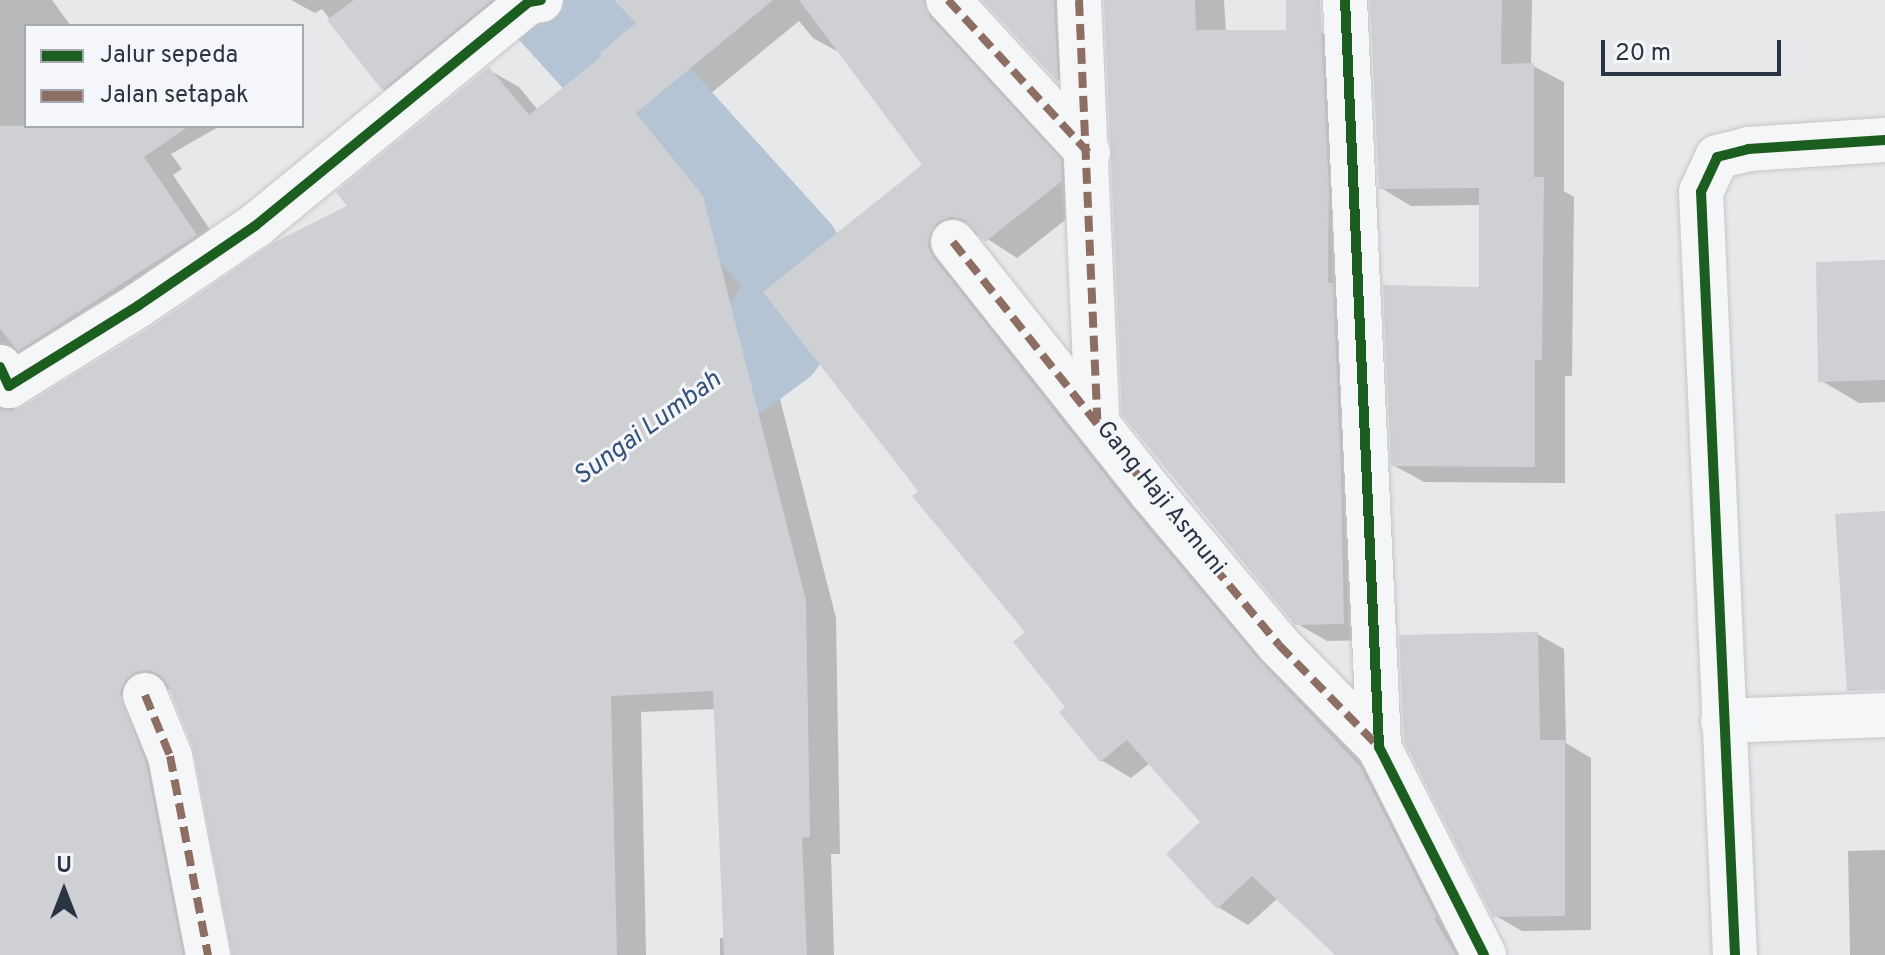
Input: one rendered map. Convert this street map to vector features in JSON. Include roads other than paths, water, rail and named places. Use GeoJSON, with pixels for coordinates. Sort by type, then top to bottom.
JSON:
{"type":"FeatureCollection","features":[{"type":"Feature","properties":{"kind":"street"},"geometry":{"type":"LineString","coordinates":[[0,367],[9,386],[152,296],[255,226],[529,2],[541,0]]}},
{"type":"Feature","properties":{"kind":"street"},"geometry":{"type":"LineString","coordinates":[[948,0],[1088,152]]}},
{"type":"Feature","properties":{"kind":"street"},"geometry":{"type":"LineString","coordinates":[[1079,0],[1088,152],[1097,420]]}},
{"type":"Feature","properties":{"kind":"street"},"geometry":{"type":"LineString","coordinates":[[1345,0],[1379,747],[1484,955]]}},
{"type":"Feature","properties":{"kind":"street"},"geometry":{"type":"LineString","coordinates":[[1735,955],[1701,192],[1717,157],[1748,149],[1885,140]]}},
{"type":"Feature","properties":{"kind":"street","name":"Gang Haji Asmuni"},"geometry":{"type":"LineString","coordinates":[[953,242],[1152,493],[1279,645],[1379,747]]}},
{"type":"Feature","properties":{"kind":"street"},"geometry":{"type":"LineString","coordinates":[[145,695],[170,756],[208,955]]}},
{"type":"Feature","properties":{"kind":"street"},"geometry":{"type":"LineString","coordinates":[[1723,721],[1885,715]]}},
{"type":"Feature","properties":{"kind":"waterway","name":"Sungai Lumbah"},"geometry":{"type":"LineString","coordinates":[[556,0],[788,257],[806,285],[773,337],[625,446]]}}]}
